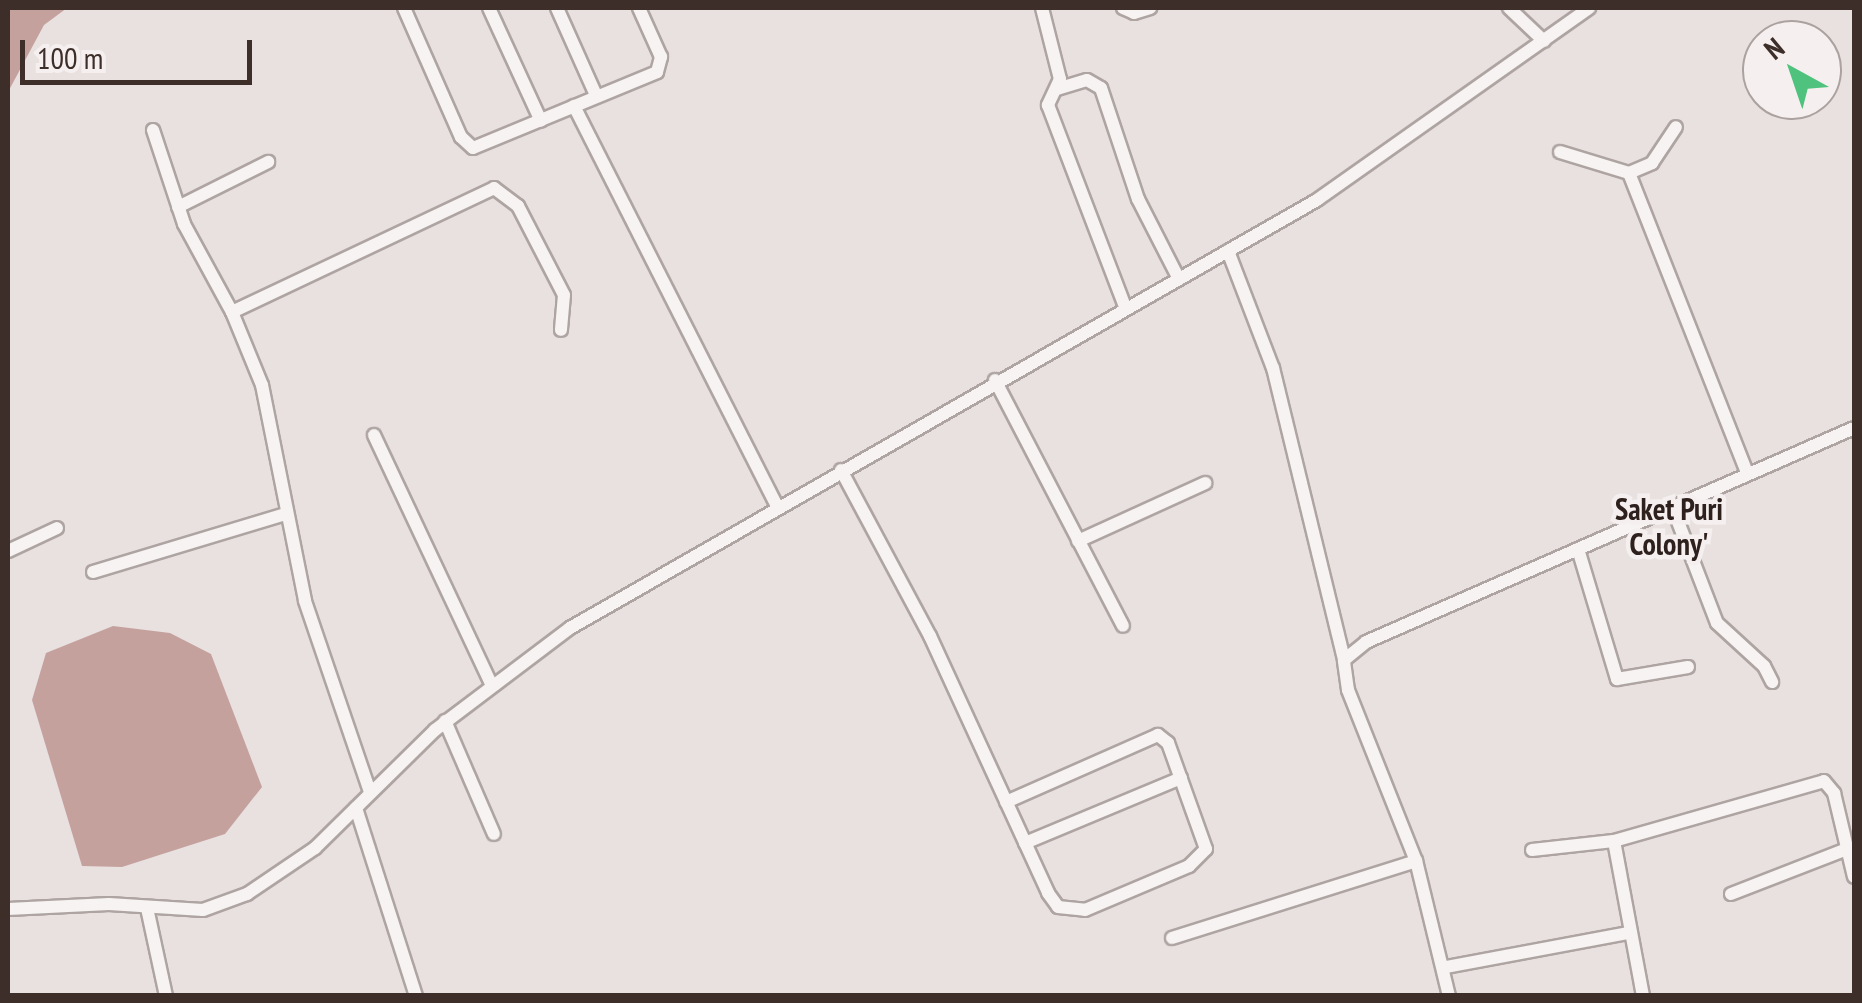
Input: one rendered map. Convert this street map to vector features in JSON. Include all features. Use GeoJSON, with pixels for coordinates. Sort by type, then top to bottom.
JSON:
{"type":"FeatureCollection","features":[{"type":"Feature","properties":{"kind":"street"},"geometry":{"type":"LineString","coordinates":[[404,8],[469,147],[541,121],[660,68],[639,8]]}},
{"type":"Feature","properties":{"kind":"street"},"geometry":{"type":"LineString","coordinates":[[489,8],[541,121]]}},
{"type":"Feature","properties":{"kind":"street"},"geometry":{"type":"LineString","coordinates":[[558,8],[596,95]]}},
{"type":"Feature","properties":{"kind":"street"},"geometry":{"type":"LineString","coordinates":[[1042,8],[1060,79],[1048,105],[1126,309]]}},
{"type":"Feature","properties":{"kind":"street"},"geometry":{"type":"LineString","coordinates":[[1123,8],[1134,13],[1150,8]]}},
{"type":"Feature","properties":{"kind":"street"},"geometry":{"type":"LineString","coordinates":[[1509,8],[1544,41]]}},
{"type":"Feature","properties":{"kind":"street"},"geometry":{"type":"LineString","coordinates":[[8,909],[203,910],[247,894],[316,848],[445,722],[570,628],[995,380],[1179,280],[1406,143],[1589,8]]}},
{"type":"Feature","properties":{"kind":"street"},"geometry":{"type":"LineString","coordinates":[[1057,89],[1097,83],[1138,199],[1179,280]]}},
{"type":"Feature","properties":{"kind":"street"},"geometry":{"type":"LineString","coordinates":[[574,106],[776,506]]}},
{"type":"Feature","properties":{"kind":"street"},"geometry":{"type":"LineString","coordinates":[[1560,152],[1629,172],[1652,162],[1676,127]]}},
{"type":"Feature","properties":{"kind":"street"},"geometry":{"type":"LineString","coordinates":[[152,130],[178,207],[232,312],[271,420],[286,514],[306,601],[370,792]]}},
{"type":"Feature","properties":{"kind":"street"},"geometry":{"type":"LineString","coordinates":[[178,207],[268,162]]}},
{"type":"Feature","properties":{"kind":"street"},"geometry":{"type":"LineString","coordinates":[[1629,172],[1747,473]]}},
{"type":"Feature","properties":{"kind":"street"},"geometry":{"type":"LineString","coordinates":[[232,312],[494,188],[518,206],[564,294],[560,330]]}},
{"type":"Feature","properties":{"kind":"street"},"geometry":{"type":"LineString","coordinates":[[1228,251],[1278,386],[1348,690],[1416,861],[1450,996]]}},
{"type":"Feature","properties":{"kind":"street"},"geometry":{"type":"LineString","coordinates":[[995,380],[1123,626]]}},
{"type":"Feature","properties":{"kind":"street"},"geometry":{"type":"LineString","coordinates":[[1344,660],[1366,642],[1854,428]]}},
{"type":"Feature","properties":{"kind":"street"},"geometry":{"type":"LineString","coordinates":[[374,436],[491,684]]}},
{"type":"Feature","properties":{"kind":"street"},"geometry":{"type":"LineString","coordinates":[[841,470],[930,636],[1006,802],[1048,893],[1068,912],[1189,866],[1206,849],[1181,778],[1158,734],[1006,802]]}},
{"type":"Feature","properties":{"kind":"street"},"geometry":{"type":"LineString","coordinates":[[1078,540],[1205,483]]}},
{"type":"Feature","properties":{"kind":"street"},"geometry":{"type":"LineString","coordinates":[[1672,506],[1717,623],[1764,666],[1772,682]]}},
{"type":"Feature","properties":{"kind":"street"},"geometry":{"type":"LineString","coordinates":[[93,572],[286,514]]}},
{"type":"Feature","properties":{"kind":"street"},"geometry":{"type":"LineString","coordinates":[[8,550],[57,528]]}},
{"type":"Feature","properties":{"kind":"street"},"geometry":{"type":"LineString","coordinates":[[1578,549],[1616,679],[1688,667]]}},
{"type":"Feature","properties":{"kind":"street"},"geometry":{"type":"LineString","coordinates":[[445,722],[494,834]]}},
{"type":"Feature","properties":{"kind":"street"},"geometry":{"type":"LineString","coordinates":[[1025,843],[1181,778]]}},
{"type":"Feature","properties":{"kind":"street"},"geometry":{"type":"LineString","coordinates":[[1532,850],[1614,840],[1824,782],[1834,793],[1854,877]]}},
{"type":"Feature","properties":{"kind":"street"},"geometry":{"type":"LineString","coordinates":[[356,808],[416,996]]}},
{"type":"Feature","properties":{"kind":"street"},"geometry":{"type":"LineString","coordinates":[[1614,840],[1627,932],[1643,996]]}},
{"type":"Feature","properties":{"kind":"street"},"geometry":{"type":"LineString","coordinates":[[1731,894],[1847,849]]}},
{"type":"Feature","properties":{"kind":"street"},"geometry":{"type":"LineString","coordinates":[[1172,938],[1416,861]]}},
{"type":"Feature","properties":{"kind":"street"},"geometry":{"type":"LineString","coordinates":[[147,908],[166,996]]}},
{"type":"Feature","properties":{"kind":"street"},"geometry":{"type":"LineString","coordinates":[[1446,968],[1627,932]]}},
{"type":"Feature","properties":{"kind":"shaded area"},"geometry":{"type":"Polygon","coordinates":[[[8,8],[67,8],[44,25],[8,92],[8,8]]]}},
{"type":"Feature","properties":{"kind":"shaded area"},"geometry":{"type":"Polygon","coordinates":[[[113,626],[170,633],[211,654],[262,787],[225,834],[122,867],[82,866],[32,700],[46,653],[113,626]]]}},
{"type":"Feature","properties":{"kind":"district","name":"Saket Puri Colony'"},"geometry":{"type":"Point","coordinates":[1669,526]}}]}
